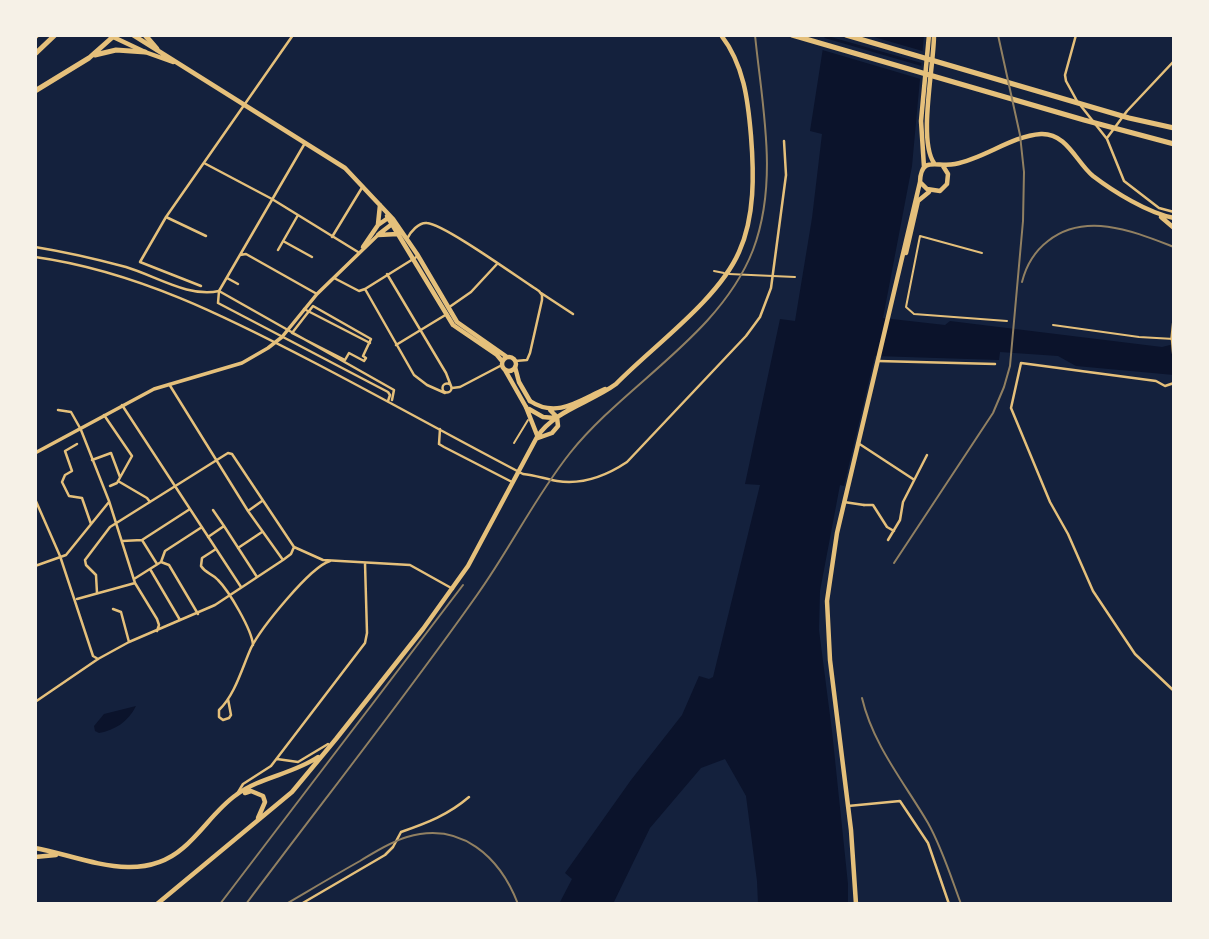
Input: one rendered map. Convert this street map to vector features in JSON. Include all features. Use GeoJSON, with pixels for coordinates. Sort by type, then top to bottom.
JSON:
{"type":"FeatureCollection","features":[{"type":"Feature","properties":{"kind":"highway"},"geometry":{"type":"LineString","coordinates":[[35,54],[55,35]]}},
{"type":"Feature","properties":{"kind":"highway"},"geometry":{"type":"LineString","coordinates":[[145,35],[157,49]]}},
{"type":"Feature","properties":{"kind":"highway"},"geometry":{"type":"LineString","coordinates":[[792,35],[1128,133],[1174,143]]}},
{"type":"Feature","properties":{"kind":"highway"},"geometry":{"type":"LineString","coordinates":[[846,35],[1129,118],[1174,128]]}},
{"type":"Feature","properties":{"kind":"highway"},"geometry":{"type":"LineString","coordinates":[[35,91],[89,58],[113,36]]}},
{"type":"Feature","properties":{"kind":"highway"},"geometry":{"type":"LineString","coordinates":[[89,58],[116,50],[145,52]]}},
{"type":"Feature","properties":{"kind":"main road"},"geometry":{"type":"LineString","coordinates":[[133,35],[340,163],[363,185],[379,203],[416,258],[456,328],[497,355],[531,417],[536,439]]}},
{"type":"Feature","properties":{"kind":"main road"},"geometry":{"type":"LineString","coordinates":[[157,904],[292,792],[453,589],[476,554],[541,427],[555,415],[616,384],[711,293],[732,266],[744,240],[750,209],[753,167],[743,76],[737,59],[721,35]]}},
{"type":"Feature","properties":{"kind":"main road"},"geometry":{"type":"LineString","coordinates":[[932,35],[926,126],[929,156],[934,163],[943,166],[958,164],[1031,136],[1045,134],[1058,138],[1096,178],[1158,214],[1174,228]]}},
{"type":"Feature","properties":{"kind":"main road"},"geometry":{"type":"LineString","coordinates":[[856,904],[848,806],[827,630],[827,601],[836,533],[920,174],[924,167],[921,121],[932,35]]}},
{"type":"Feature","properties":{"kind":"main road"},"geometry":{"type":"LineString","coordinates":[[113,36],[180,65]]}},
{"type":"Feature","properties":{"kind":"main road"},"geometry":{"type":"LineString","coordinates":[[924,167],[934,163]]}},
{"type":"Feature","properties":{"kind":"main road"},"geometry":{"type":"LineString","coordinates":[[948,174],[958,164]]}},
{"type":"Feature","properties":{"kind":"main road"},"geometry":{"type":"LineString","coordinates":[[898,273],[909,246],[918,201],[931,191],[944,188],[948,179],[943,166]]}},
{"type":"Feature","properties":{"kind":"main road"},"geometry":{"type":"LineString","coordinates":[[920,182],[931,191]]}},
{"type":"Feature","properties":{"kind":"main road"},"geometry":{"type":"LineString","coordinates":[[363,247],[378,225],[381,210],[379,203]]}},
{"type":"Feature","properties":{"kind":"main road"},"geometry":{"type":"LineString","coordinates":[[1158,214],[1174,218]]}},
{"type":"Feature","properties":{"kind":"main road"},"geometry":{"type":"LineString","coordinates":[[378,225],[391,221]]}},
{"type":"Feature","properties":{"kind":"main road"},"geometry":{"type":"LineString","coordinates":[[378,235],[391,221]]}},
{"type":"Feature","properties":{"kind":"main road"},"geometry":{"type":"LineString","coordinates":[[391,221],[407,239],[416,258]]}},
{"type":"Feature","properties":{"kind":"main road"},"geometry":{"type":"LineString","coordinates":[[378,235],[399,235]]}},
{"type":"Feature","properties":{"kind":"main road"},"geometry":{"type":"LineString","coordinates":[[448,311],[461,326],[508,357],[518,360],[515,367],[519,382],[530,401],[549,410],[558,421],[556,429],[536,439]]}},
{"type":"Feature","properties":{"kind":"main road"},"geometry":{"type":"LineString","coordinates":[[503,365],[508,357]]}},
{"type":"Feature","properties":{"kind":"main road"},"geometry":{"type":"LineString","coordinates":[[503,365],[509,370],[515,367]]}},
{"type":"Feature","properties":{"kind":"main road"},"geometry":{"type":"LineString","coordinates":[[526,407],[533,412],[555,415]]}},
{"type":"Feature","properties":{"kind":"main road"},"geometry":{"type":"LineString","coordinates":[[35,848],[120,867],[158,862],[182,849],[236,795],[318,757],[337,735]]}},
{"type":"Feature","properties":{"kind":"main road"},"geometry":{"type":"LineString","coordinates":[[236,795],[251,791],[263,796],[263,809],[255,823]]}},
{"type":"Feature","properties":{"kind":"main road"},"geometry":{"type":"LineString","coordinates":[[35,858],[60,855]]}},
{"type":"Feature","properties":{"kind":"street"},"geometry":{"type":"LineString","coordinates":[[201,286],[140,262],[166,217],[293,35]]}},
{"type":"Feature","properties":{"kind":"street"},"geometry":{"type":"LineString","coordinates":[[1076,35],[1067,65],[1066,81],[1073,95],[1107,139],[1124,181],[1159,208],[1174,212]]}},
{"type":"Feature","properties":{"kind":"street"},"geometry":{"type":"LineString","coordinates":[[1107,139],[1127,111],[1174,61]]}},
{"type":"Feature","properties":{"kind":"street"},"geometry":{"type":"LineString","coordinates":[[306,142],[219,292],[219,303],[388,393],[390,401]]}},
{"type":"Feature","properties":{"kind":"street"},"geometry":{"type":"LineString","coordinates":[[35,257],[95,268],[165,291],[284,346],[523,474],[557,481],[579,482],[616,470],[627,462],[754,326],[771,288],[786,175],[784,142]]}},
{"type":"Feature","properties":{"kind":"street"},"geometry":{"type":"LineString","coordinates":[[204,163],[272,199],[358,252]]}},
{"type":"Feature","properties":{"kind":"street"},"geometry":{"type":"LineString","coordinates":[[332,237],[363,185]]}},
{"type":"Feature","properties":{"kind":"street"},"geometry":{"type":"LineString","coordinates":[[278,250],[298,215]]}},
{"type":"Feature","properties":{"kind":"street"},"geometry":{"type":"LineString","coordinates":[[166,217],[206,236]]}},
{"type":"Feature","properties":{"kind":"street"},"geometry":{"type":"LineString","coordinates":[[407,239],[414,229],[423,223],[447,231],[573,314]]}},
{"type":"Feature","properties":{"kind":"street"},"geometry":{"type":"LineString","coordinates":[[35,453],[122,405],[169,384],[242,363],[276,342],[307,310],[313,306],[371,339],[363,356],[366,358],[364,361],[349,353],[345,360],[292,333],[307,310],[317,294],[378,235]]}},
{"type":"Feature","properties":{"kind":"street"},"geometry":{"type":"LineString","coordinates":[[283,241],[312,257]]}},
{"type":"Feature","properties":{"kind":"street"},"geometry":{"type":"LineString","coordinates":[[35,247],[110,263],[188,290],[211,294],[219,292],[394,390],[390,401]]}},
{"type":"Feature","properties":{"kind":"street"},"geometry":{"type":"LineString","coordinates":[[240,254],[262,262],[317,294]]}},
{"type":"Feature","properties":{"kind":"street"},"geometry":{"type":"LineString","coordinates":[[333,278],[340,279],[355,290],[365,289],[416,258]]}},
{"type":"Feature","properties":{"kind":"street"},"geometry":{"type":"LineString","coordinates":[[396,345],[448,311],[471,292],[497,264]]}},
{"type":"Feature","properties":{"kind":"street"},"geometry":{"type":"LineString","coordinates":[[339,273],[340,279]]}},
{"type":"Feature","properties":{"kind":"street"},"geometry":{"type":"LineString","coordinates":[[365,289],[417,379],[445,393],[450,392],[446,373],[387,274]]}},
{"type":"Feature","properties":{"kind":"street"},"geometry":{"type":"LineString","coordinates":[[227,278],[238,284]]}},
{"type":"Feature","properties":{"kind":"street"},"geometry":{"type":"LineString","coordinates":[[518,360],[527,360],[531,347],[542,295],[539,291]]}},
{"type":"Feature","properties":{"kind":"street"},"geometry":{"type":"LineString","coordinates":[[307,310],[370,343]]}},
{"type":"Feature","properties":{"kind":"street"},"geometry":{"type":"LineString","coordinates":[[1174,320],[1174,363]]}},
{"type":"Feature","properties":{"kind":"street"},"geometry":{"type":"LineString","coordinates":[[284,346],[285,342],[290,341]]}},
{"type":"Feature","properties":{"kind":"street"},"geometry":{"type":"LineString","coordinates":[[878,358],[995,364]]}},
{"type":"Feature","properties":{"kind":"street"},"geometry":{"type":"LineString","coordinates":[[1174,384],[1165,386],[1156,382],[1021,363],[1012,408],[1050,502],[1068,534],[1093,591],[1135,654],[1174,691]]}},
{"type":"Feature","properties":{"kind":"street"},"geometry":{"type":"LineString","coordinates":[[445,393],[443,385],[460,387],[503,365]]}},
{"type":"Feature","properties":{"kind":"street"},"geometry":{"type":"LineString","coordinates":[[169,384],[248,511],[283,560]]}},
{"type":"Feature","properties":{"kind":"street"},"geometry":{"type":"LineString","coordinates":[[122,405],[241,587]]}},
{"type":"Feature","properties":{"kind":"street"},"geometry":{"type":"LineString","coordinates":[[58,410],[71,412],[80,428],[109,501],[134,581],[157,619],[157,631]]}},
{"type":"Feature","properties":{"kind":"street"},"geometry":{"type":"LineString","coordinates":[[104,415],[132,456],[119,479],[110,486]]}},
{"type":"Feature","properties":{"kind":"street"},"geometry":{"type":"LineString","coordinates":[[440,429],[439,444],[512,482]]}},
{"type":"Feature","properties":{"kind":"street"},"geometry":{"type":"LineString","coordinates":[[858,443],[913,479]]}},
{"type":"Feature","properties":{"kind":"street"},"geometry":{"type":"LineString","coordinates":[[77,444],[65,451],[72,471],[65,475],[62,482],[69,496],[82,498],[91,524]]}},
{"type":"Feature","properties":{"kind":"street"},"geometry":{"type":"LineString","coordinates":[[92,460],[111,453],[119,479],[150,502]]}},
{"type":"Feature","properties":{"kind":"street"},"geometry":{"type":"LineString","coordinates":[[97,593],[96,575],[86,565],[85,560],[110,527],[228,453],[232,454],[294,547],[330,561],[416,567],[453,589]]}},
{"type":"Feature","properties":{"kind":"street"},"geometry":{"type":"LineString","coordinates":[[888,540],[900,520],[903,502],[913,479],[927,455]]}},
{"type":"Feature","properties":{"kind":"street"},"geometry":{"type":"LineString","coordinates":[[35,499],[60,556],[93,656],[98,659]]}},
{"type":"Feature","properties":{"kind":"street"},"geometry":{"type":"LineString","coordinates":[[248,511],[263,500]]}},
{"type":"Feature","properties":{"kind":"street"},"geometry":{"type":"LineString","coordinates":[[35,566],[66,555],[109,501]]}},
{"type":"Feature","properties":{"kind":"street"},"geometry":{"type":"LineString","coordinates":[[845,502],[873,505],[887,527],[894,531]]}},
{"type":"Feature","properties":{"kind":"street"},"geometry":{"type":"LineString","coordinates":[[121,541],[142,540],[190,509]]}},
{"type":"Feature","properties":{"kind":"street"},"geometry":{"type":"LineString","coordinates":[[213,510],[257,577]]}},
{"type":"Feature","properties":{"kind":"street"},"geometry":{"type":"LineString","coordinates":[[114,516],[123,519]]}},
{"type":"Feature","properties":{"kind":"street"},"geometry":{"type":"LineString","coordinates":[[208,537],[224,526]]}},
{"type":"Feature","properties":{"kind":"street"},"geometry":{"type":"LineString","coordinates":[[76,600],[134,581],[159,563],[165,551],[201,527]]}},
{"type":"Feature","properties":{"kind":"street"},"geometry":{"type":"LineString","coordinates":[[238,548],[262,532]]}},
{"type":"Feature","properties":{"kind":"street"},"geometry":{"type":"LineString","coordinates":[[142,540],[159,563],[169,565],[198,614]]}},
{"type":"Feature","properties":{"kind":"street"},"geometry":{"type":"LineString","coordinates":[[35,702],[98,659],[130,642],[198,614],[229,596],[291,554],[294,547]]}},
{"type":"Feature","properties":{"kind":"street"},"geometry":{"type":"LineString","coordinates":[[216,548],[202,558],[201,566],[206,574],[217,578],[229,596],[250,634],[253,645]]}},
{"type":"Feature","properties":{"kind":"street"},"geometry":{"type":"LineString","coordinates":[[312,556],[317,568]]}},
{"type":"Feature","properties":{"kind":"street"},"geometry":{"type":"LineString","coordinates":[[250,634],[257,634],[263,629],[317,568],[330,561]]}},
{"type":"Feature","properties":{"kind":"street"},"geometry":{"type":"LineString","coordinates":[[236,795],[243,784],[265,772],[277,759],[367,638],[365,563]]}},
{"type":"Feature","properties":{"kind":"street"},"geometry":{"type":"LineString","coordinates":[[150,569],[181,621]]}},
{"type":"Feature","properties":{"kind":"street"},"geometry":{"type":"LineString","coordinates":[[113,609],[121,611],[130,642]]}},
{"type":"Feature","properties":{"kind":"street"},"geometry":{"type":"LineString","coordinates":[[228,699],[231,715],[223,720],[218,712],[228,699],[263,629]]}},
{"type":"Feature","properties":{"kind":"street"},"geometry":{"type":"LineString","coordinates":[[277,759],[298,762],[328,744]]}},
{"type":"Feature","properties":{"kind":"street"},"geometry":{"type":"LineString","coordinates":[[282,753],[287,761]]}},
{"type":"Feature","properties":{"kind":"street"},"geometry":{"type":"LineString","coordinates":[[301,904],[385,855],[401,832],[433,822],[469,797]]}},
{"type":"Feature","properties":{"kind":"street"},"geometry":{"type":"LineString","coordinates":[[848,806],[900,801],[928,843],[949,904]]}},
{"type":"Feature","properties":{"kind":"lane"},"geometry":{"type":"LineString","coordinates":[[982,253],[920,236],[905,304],[914,314],[1007,321]]}},
{"type":"Feature","properties":{"kind":"lane"},"geometry":{"type":"LineString","coordinates":[[714,271],[732,275],[795,277]]}},
{"type":"Feature","properties":{"kind":"lane"},"geometry":{"type":"LineString","coordinates":[[1053,325],[1173,340]]}},
{"type":"Feature","properties":{"kind":"lane"},"geometry":{"type":"LineString","coordinates":[[514,443],[525,422],[531,417]]}},
{"type":"Feature","properties":{"kind":"water"},"geometry":{"type":"Polygon","coordinates":[[[825,35],[924,35],[912,166],[883,318],[945,325],[950,321],[1162,347],[1174,344],[1174,375],[1076,366],[1058,356],[1000,352],[999,360],[875,356],[844,486],[840,485],[820,591],[819,630],[832,731],[848,904],[758,904],[746,796],[725,759],[701,768],[650,828],[613,904],[559,904],[572,879],[565,873],[631,780],[682,715],[699,676],[709,679],[713,677],[760,485],[745,484],[780,319],[795,321],[812,218],[822,134],[810,131],[825,35]]]}},
{"type":"Feature","properties":{"kind":"water"},"geometry":{"type":"Polygon","coordinates":[[[136,706],[129,717],[116,727],[99,733],[95,731],[94,726],[104,714],[136,706]]]}},
{"type":"Feature","properties":{"kind":"pier"},"geometry":{"type":"Polygon","coordinates":[[[824,35],[867,35],[926,52],[925,64],[824,35]]]}},
{"type":"Feature","properties":{"kind":"pier"},"geometry":{"type":"Polygon","coordinates":[[[821,37],[925,67],[924,80],[819,49],[821,37]]]}},
{"type":"Feature","properties":{"kind":"railway"},"geometry":{"type":"LineString","coordinates":[[246,904],[449,634],[570,453],[592,428],[695,333],[718,308],[738,280],[753,250],[761,224],[767,170],[755,35]]}},
{"type":"Feature","properties":{"kind":"railway"},"geometry":{"type":"LineString","coordinates":[[894,563],[993,413],[1010,366],[1023,221],[1024,172],[1020,135],[998,35]]}},
{"type":"Feature","properties":{"kind":"railway"},"geometry":{"type":"LineString","coordinates":[[1022,282],[1032,259],[1043,245],[1063,232],[1078,227],[1111,227],[1174,247]]}},
{"type":"Feature","properties":{"kind":"railway"},"geometry":{"type":"LineString","coordinates":[[220,904],[463,585]]}},
{"type":"Feature","properties":{"kind":"railway"},"geometry":{"type":"LineString","coordinates":[[862,698],[881,747],[933,833],[961,904]]}},
{"type":"Feature","properties":{"kind":"railway"},"geometry":{"type":"LineString","coordinates":[[286,904],[389,844],[427,833],[445,834],[476,847],[501,871],[518,904]]}}]}
